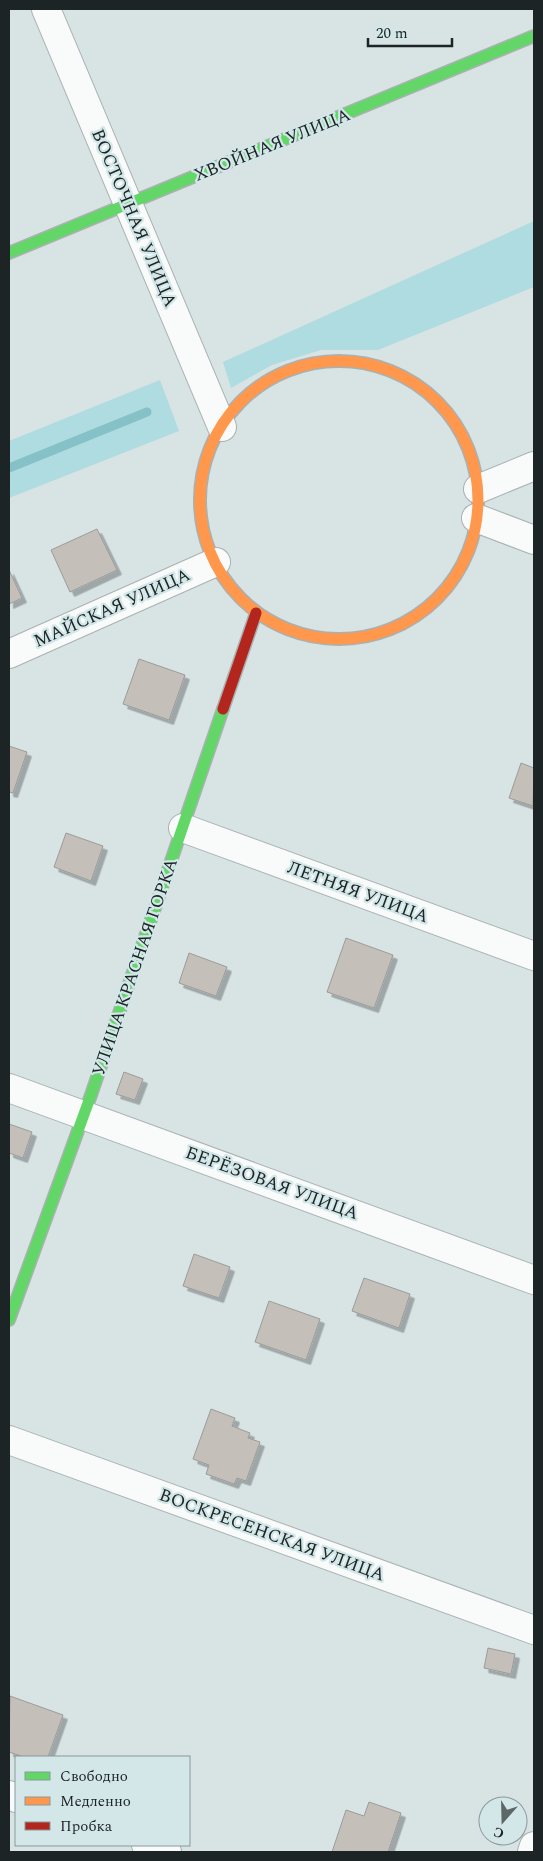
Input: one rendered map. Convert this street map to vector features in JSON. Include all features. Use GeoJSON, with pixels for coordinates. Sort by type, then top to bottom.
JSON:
{"type":"FeatureCollection","features":[{"type":"Feature","properties":{"kind":"street","name":"ВОСТОЧНАЯ УЛИЦА"},"geometry":{"type":"LineString","coordinates":[[46,9],[222,427]]}},
{"type":"Feature","properties":{"kind":"street","name":"ХВОЙНАЯ УЛИЦА"},"geometry":{"type":"LineString","coordinates":[[9,253],[534,36]]}},
{"type":"Feature","properties":{"kind":"street"},"geometry":{"type":"LineString","coordinates":[[358,362],[403,376],[441,404],[467,443],[478,489],[474,535],[455,578],[424,611],[385,632],[341,640],[296,633],[256,613],[225,581],[205,541],[199,496],[208,450],[232,410],[268,379],[311,363],[358,362]]}},
{"type":"Feature","properties":{"kind":"street"},"geometry":{"type":"LineString","coordinates":[[478,489],[534,466]]}},
{"type":"Feature","properties":{"kind":"street"},"geometry":{"type":"LineString","coordinates":[[476,518],[534,540]]}},
{"type":"Feature","properties":{"kind":"street","name":"МАЙСКАЯ УЛИЦА"},"geometry":{"type":"LineString","coordinates":[[9,654],[216,562]]}},
{"type":"Feature","properties":{"kind":"street","name":"УЛИЦА КРАСНАЯ ГОРКА"},"geometry":{"type":"LineString","coordinates":[[9,1320],[84,1114],[256,613]]}},
{"type":"Feature","properties":{"kind":"street","name":"ЛЕТНЯЯ УЛИЦА"},"geometry":{"type":"LineString","coordinates":[[183,828],[534,956]]}},
{"type":"Feature","properties":{"kind":"street","name":"БЕРЁЗОВАЯ УЛИЦА"},"geometry":{"type":"LineString","coordinates":[[9,1088],[534,1280]]}},
{"type":"Feature","properties":{"kind":"street","name":"ВОСКРЕСЕНСКАЯ УЛИЦА"},"geometry":{"type":"LineString","coordinates":[[9,1440],[534,1630]]}},
{"type":"Feature","properties":{"kind":"street"},"geometry":{"type":"LineString","coordinates":[[149,1846],[167,1852]]}},
{"type":"Feature","properties":{"kind":"street"},"geometry":{"type":"LineString","coordinates":[[532,1852],[534,1846]]}},
{"type":"Feature","properties":{"kind":"shaded area"},"geometry":{"type":"Polygon","coordinates":[[[534,221],[534,287],[378,350],[321,350],[272,365],[231,388],[223,362],[534,221]]]}},
{"type":"Feature","properties":{"kind":"shaded area"},"geometry":{"type":"Polygon","coordinates":[[[160,380],[179,431],[9,498],[9,441],[160,380]]]}},
{"type":"Feature","properties":{"kind":"building"},"geometry":{"type":"Polygon","coordinates":[[[97,529],[117,570],[70,592],[51,550],[97,529]]]}},
{"type":"Feature","properties":{"kind":"building"},"geometry":{"type":"Polygon","coordinates":[[[9,570],[22,598],[9,604],[9,570]]]}},
{"type":"Feature","properties":{"kind":"building"},"geometry":{"type":"Polygon","coordinates":[[[139,659],[185,675],[169,720],[123,704],[139,659]]]}},
{"type":"Feature","properties":{"kind":"building"},"geometry":{"type":"Polygon","coordinates":[[[9,746],[27,752],[13,793],[9,792],[9,746]]]}},
{"type":"Feature","properties":{"kind":"building"},"geometry":{"type":"Polygon","coordinates":[[[521,763],[534,768],[533,806],[509,798],[521,763]]]}},
{"type":"Feature","properties":{"kind":"building"},"geometry":{"type":"Polygon","coordinates":[[[66,833],[103,846],[91,881],[54,867],[66,833]]]}},
{"type":"Feature","properties":{"kind":"building"},"geometry":{"type":"Polygon","coordinates":[[[346,938],[393,955],[374,1008],[327,992],[346,938]]]}},
{"type":"Feature","properties":{"kind":"building"},"geometry":{"type":"Polygon","coordinates":[[[189,953],[227,967],[216,996],[179,983],[189,953]]]}},
{"type":"Feature","properties":{"kind":"building"},"geometry":{"type":"Polygon","coordinates":[[[124,1072],[143,1079],[135,1100],[116,1094],[124,1072]]]}},
{"type":"Feature","properties":{"kind":"building"},"geometry":{"type":"Polygon","coordinates":[[[9,1124],[32,1132],[23,1158],[9,1153],[9,1124]]]}},
{"type":"Feature","properties":{"kind":"building"},"geometry":{"type":"Polygon","coordinates":[[[194,1254],[230,1267],[219,1298],[183,1286],[194,1254]]]}},
{"type":"Feature","properties":{"kind":"building"},"geometry":{"type":"Polygon","coordinates":[[[364,1278],[410,1294],[399,1328],[352,1311],[364,1278]]]}},
{"type":"Feature","properties":{"kind":"building"},"geometry":{"type":"Polygon","coordinates":[[[269,1301],[320,1319],[306,1360],[255,1342],[269,1301]]]}},
{"type":"Feature","properties":{"kind":"building"},"geometry":{"type":"Polygon","coordinates":[[[211,1409],[235,1418],[232,1426],[250,1433],[248,1438],[260,1442],[246,1481],[237,1478],[234,1484],[206,1474],[209,1465],[193,1459],[211,1409]]]}},
{"type":"Feature","properties":{"kind":"building"},"geometry":{"type":"Polygon","coordinates":[[[488,1648],[515,1654],[511,1674],[484,1668],[488,1648]]]}},
{"type":"Feature","properties":{"kind":"building"},"geometry":{"type":"Polygon","coordinates":[[[10,1696],[63,1715],[48,1756],[21,1756],[9,1752],[10,1696]]]}},
{"type":"Feature","properties":{"kind":"building"},"geometry":{"type":"Polygon","coordinates":[[[369,1802],[401,1813],[388,1852],[332,1852],[346,1810],[364,1816],[369,1802]]]}},
{"type":"Feature","properties":{"kind":"waterway"},"geometry":{"type":"LineString","coordinates":[[9,468],[147,412]]}},
{"type":"Feature","properties":{"kind":"traffic: fast"},"geometry":{"type":"LineString","coordinates":[[9,253],[534,36]]}},
{"type":"Feature","properties":{"kind":"traffic: fast"},"geometry":{"type":"LineString","coordinates":[[9,1320],[91,1095],[223,709]]}},
{"type":"Feature","properties":{"kind":"traffic: slow"},"geometry":{"type":"LineString","coordinates":[[339,361],[366,364],[392,372],[416,385],[437,402],[454,423],[467,447],[475,473],[478,500],[475,527],[467,553],[454,577],[437,598],[416,615],[392,628],[366,636],[339,639],[312,636],[286,628],[262,615],[241,598],[224,577],[211,553],[203,527],[200,500],[203,473],[211,447],[224,423],[241,402],[262,385],[286,372],[312,364],[339,361]]}},
{"type":"Feature","properties":{"kind":"traffic: jam"},"geometry":{"type":"LineString","coordinates":[[223,709],[256,613]]}}]}
